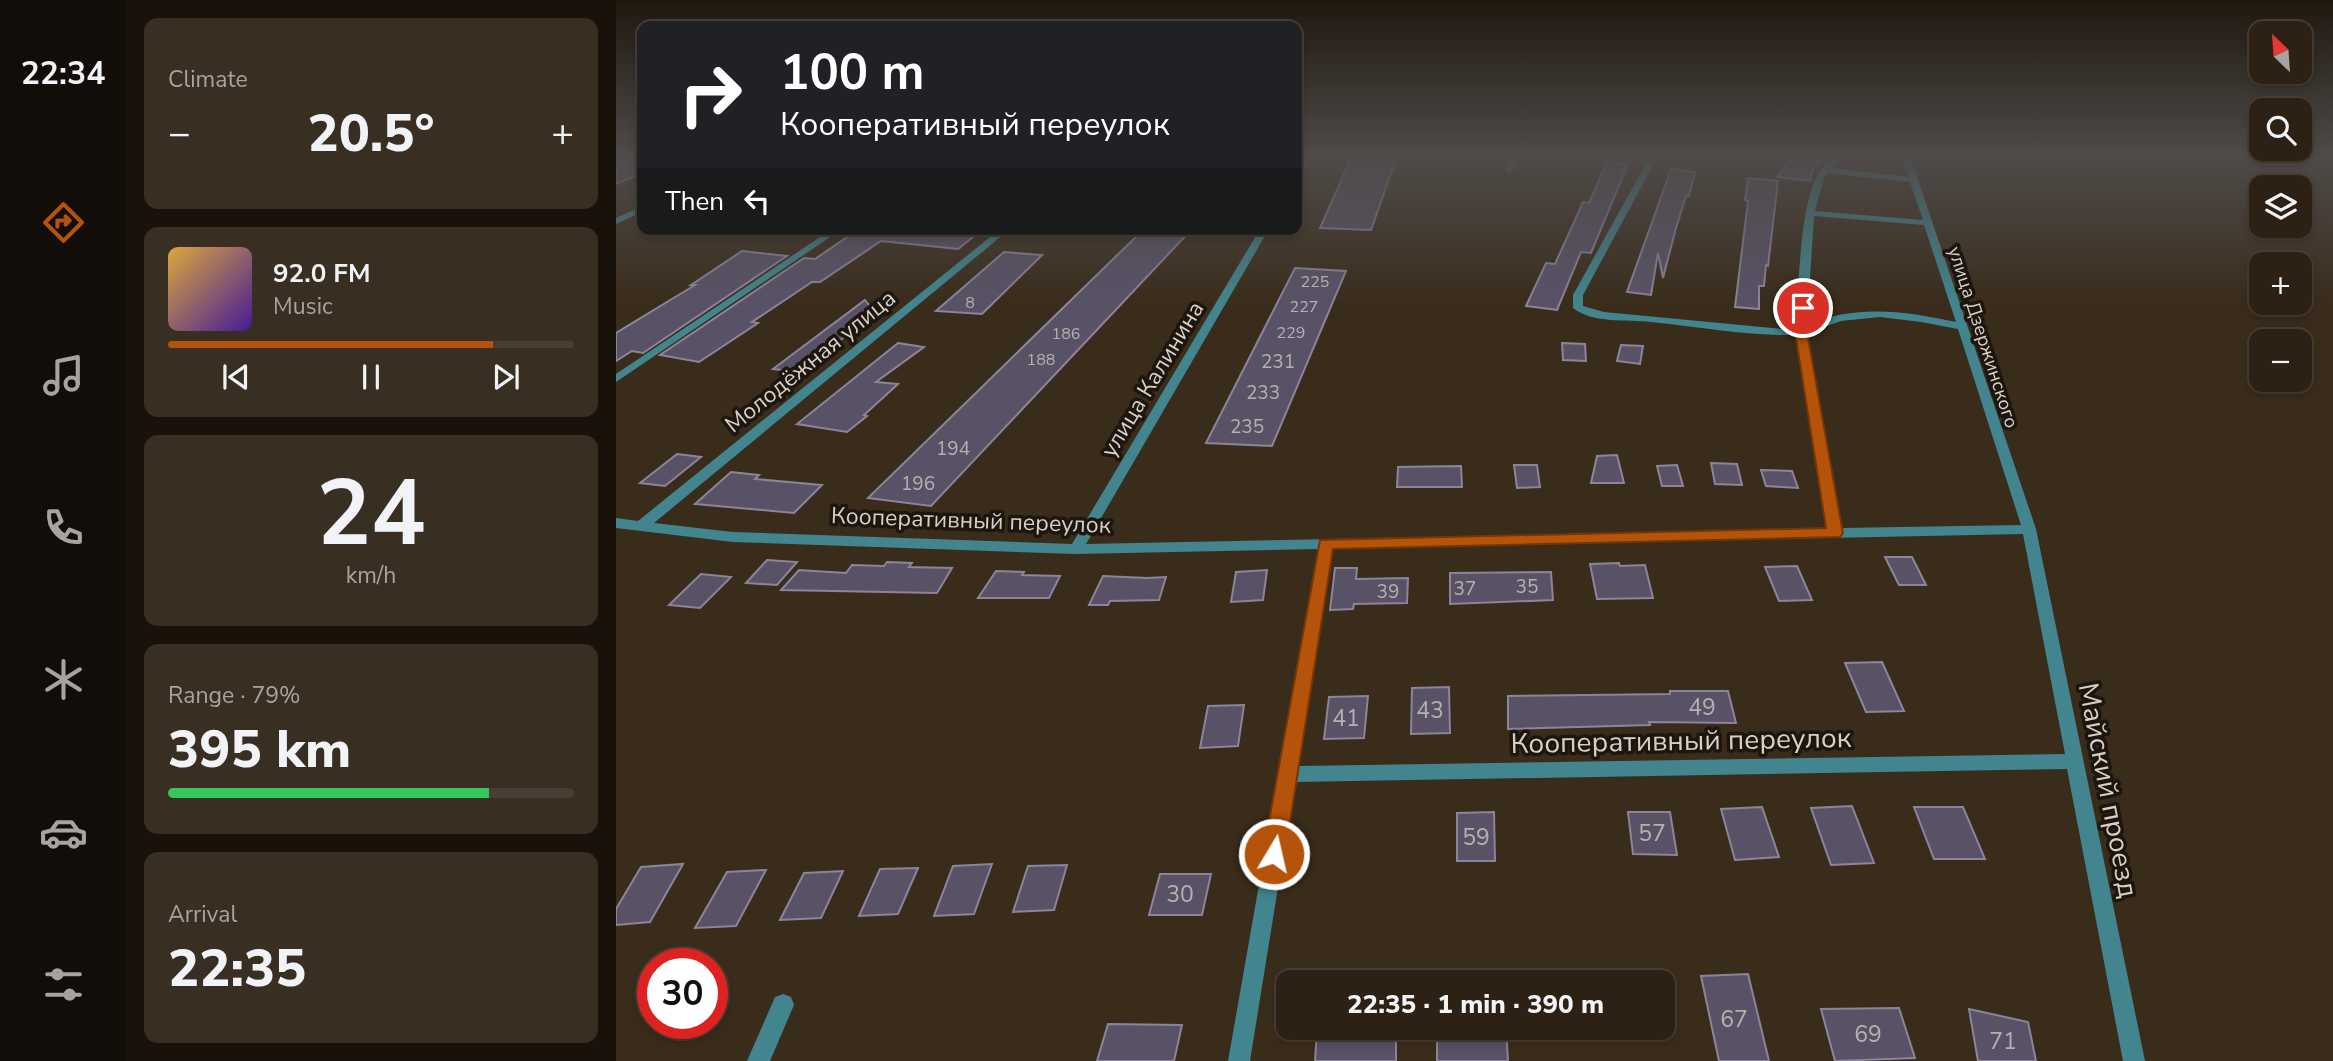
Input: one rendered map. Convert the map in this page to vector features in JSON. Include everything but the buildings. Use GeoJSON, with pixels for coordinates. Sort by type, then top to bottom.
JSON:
{"type":"FeatureCollection","features":[{"type":"Feature","properties":{"kind":"street"},"geometry":{"type":"LineString","coordinates":[[1627,206],[1578,295],[1578,308],[1591,314],[1777,333],[1801,332],[1837,318],[1868,314],[1920,317],[1962,327]]}},
{"type":"Feature","properties":{"kind":"street"},"geometry":{"type":"LineString","coordinates":[[1812,206],[1801,332],[1835,533]]}},
{"type":"Feature","properties":{"kind":"street","name":"улица Дзержинского"},"geometry":{"type":"LineString","coordinates":[[1922,206],[2029,529]]}},
{"type":"Feature","properties":{"kind":"street"},"geometry":{"type":"LineString","coordinates":[[616,221],[637,211]]}},
{"type":"Feature","properties":{"kind":"street"},"geometry":{"type":"LineString","coordinates":[[1810,213],[1928,223]]}},
{"type":"Feature","properties":{"kind":"street"},"geometry":{"type":"LineString","coordinates":[[616,379],[829,235]]}},
{"type":"Feature","properties":{"kind":"street","name":"Молодёжная улица"},"geometry":{"type":"LineString","coordinates":[[641,526],[999,235]]}},
{"type":"Feature","properties":{"kind":"street","name":"улица Калинина"},"geometry":{"type":"LineString","coordinates":[[1076,549],[1261,235]]}},
{"type":"Feature","properties":{"kind":"street","name":"Кооперативный переулок"},"geometry":{"type":"LineString","coordinates":[[616,523],[733,537],[1076,549],[2029,529]]}},
{"type":"Feature","properties":{"kind":"street","name":"Майский проезд"},"geometry":{"type":"LineString","coordinates":[[2029,529],[2134,1061]]}},
{"type":"Feature","properties":{"kind":"street"},"geometry":{"type":"LineString","coordinates":[[1239,1061],[1326,544]]}},
{"type":"Feature","properties":{"kind":"street","name":"Кооперативный переулок"},"geometry":{"type":"LineString","coordinates":[[1287,774],[2075,761]]}},
{"type":"Feature","properties":{"kind":"street"},"geometry":{"type":"LineString","coordinates":[[758,1061],[783,1005]]}},
{"type":"Feature","properties":{"kind":"route"},"geometry":{"type":"LineString","coordinates":[[1274,854],[1326,544],[1835,533],[1801,332],[1803,308]]}}]}
